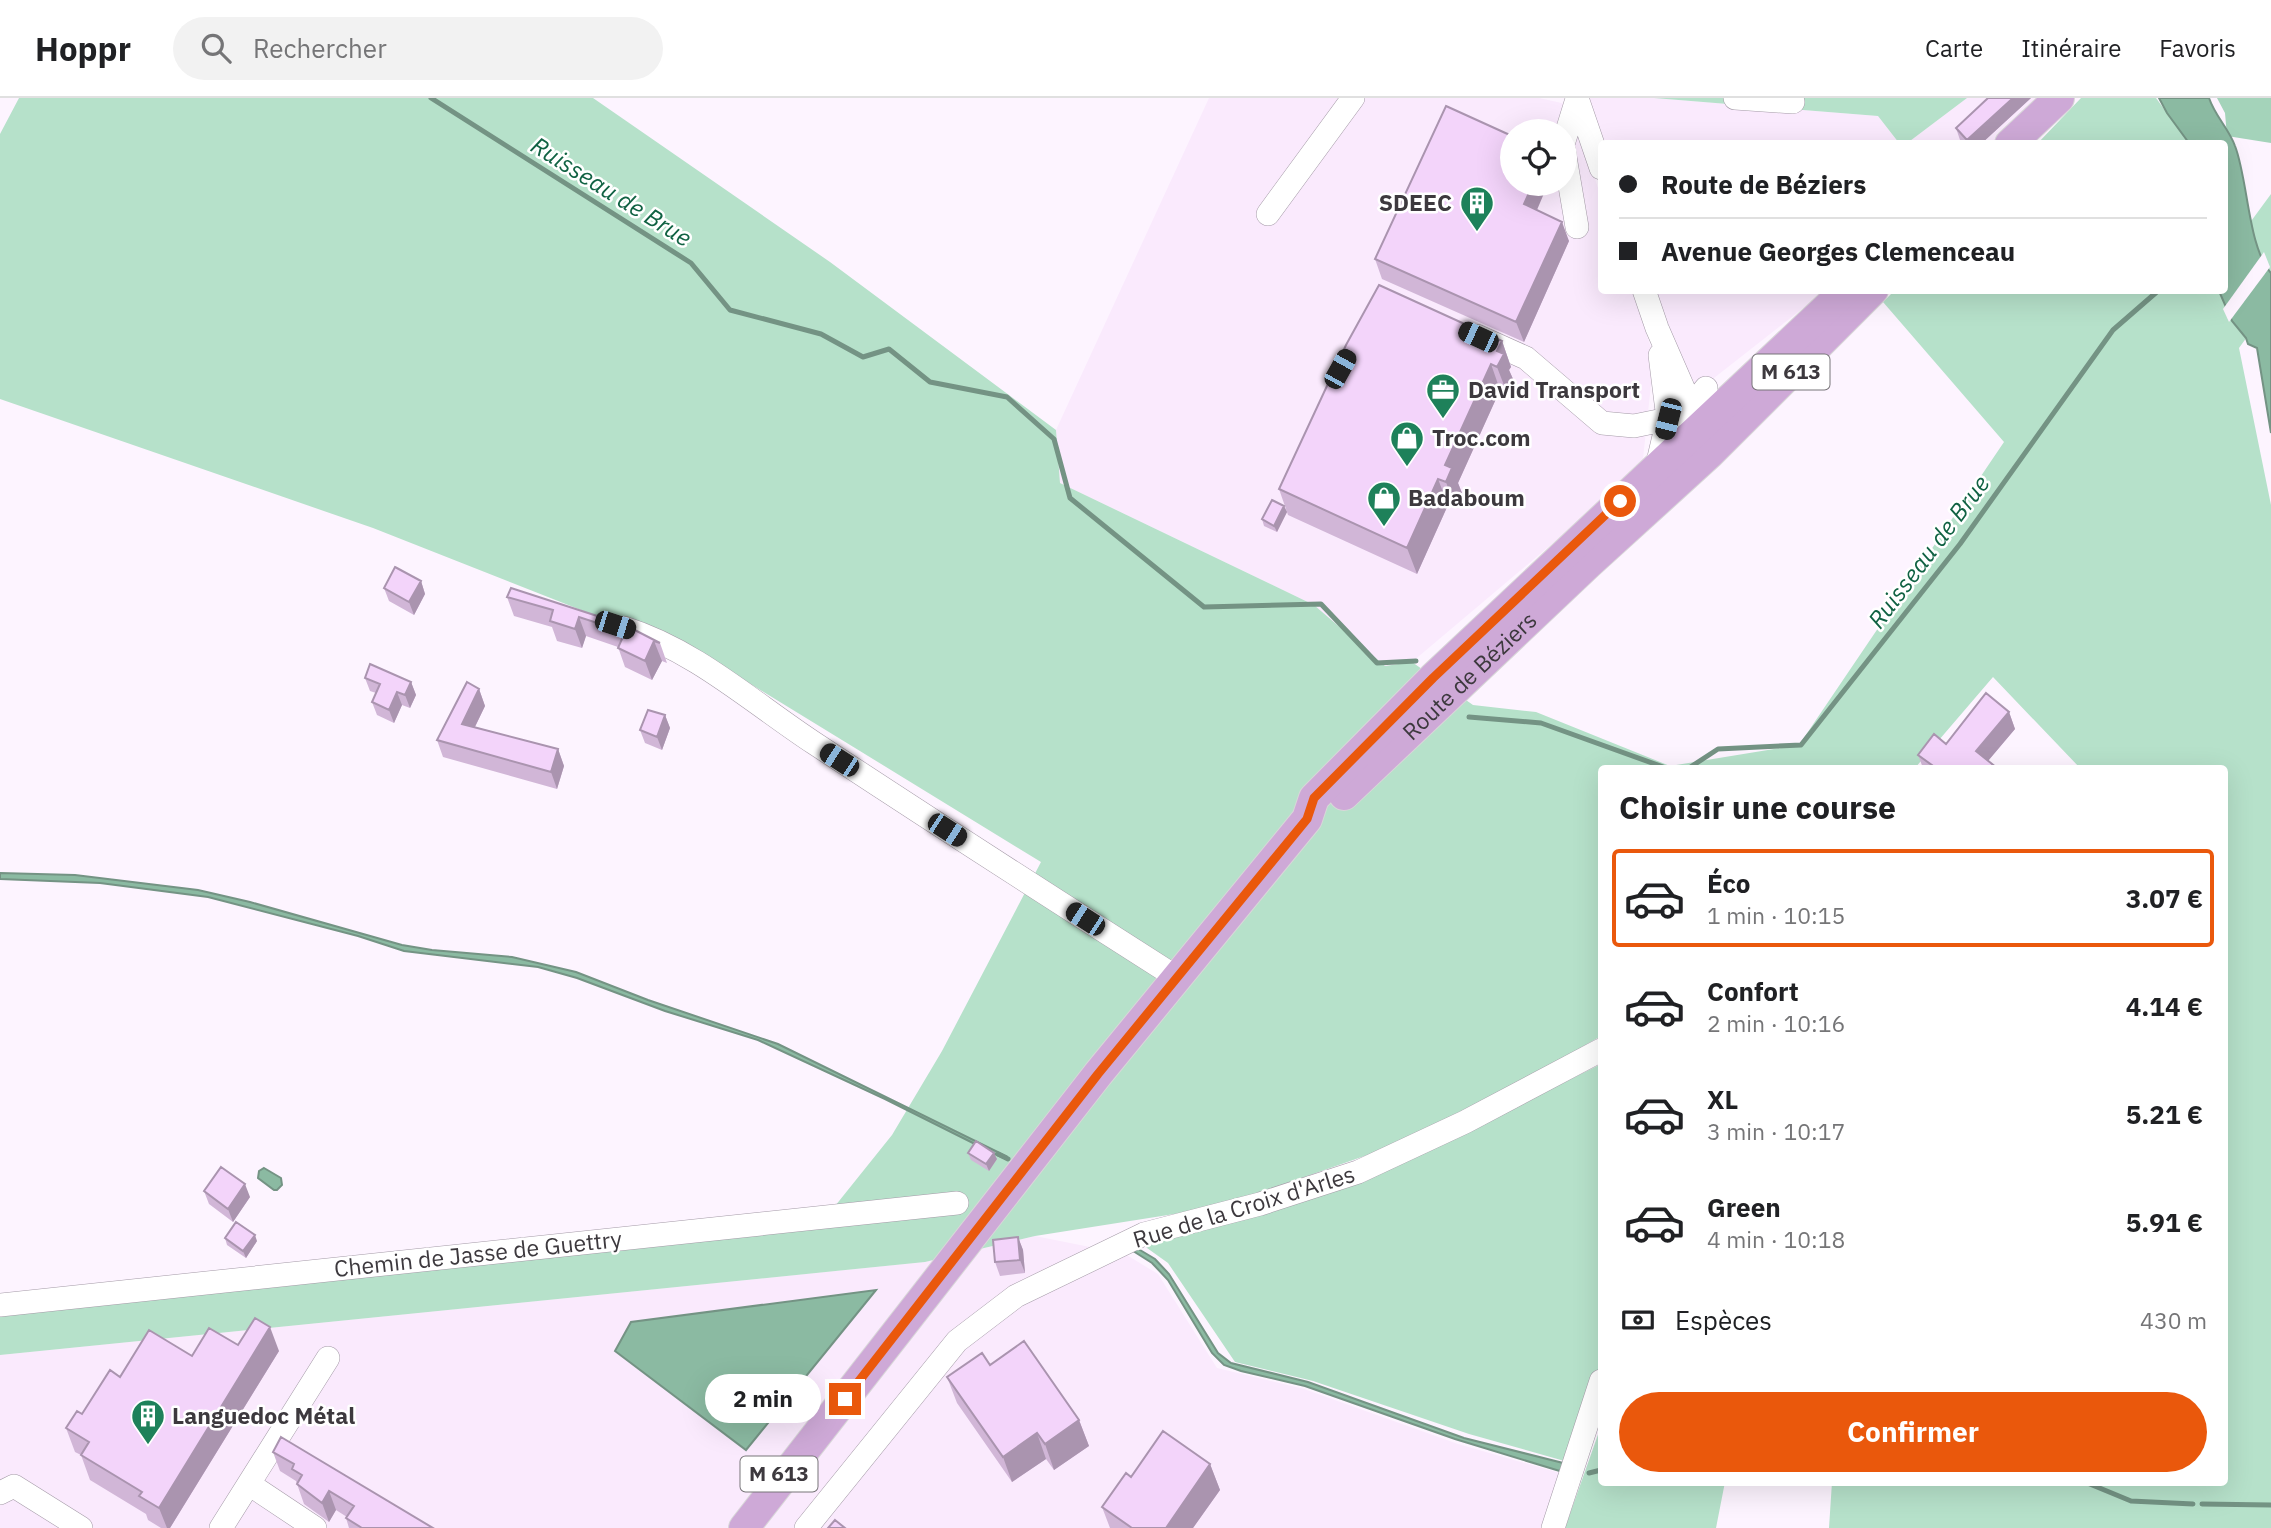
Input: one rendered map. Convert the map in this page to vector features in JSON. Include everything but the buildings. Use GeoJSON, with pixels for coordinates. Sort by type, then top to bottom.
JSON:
{"type":"FeatureCollection","features":[{"type":"Feature","properties":{"kind":"main road"},"geometry":{"type":"LineString","coordinates":[[2014,140],[2059,98]]}},
{"type":"Feature","properties":{"kind":"main road","name":"Route de Béziers"},"geometry":{"type":"LineString","coordinates":[[1307,819],[1314,798],[1433,678],[1657,466],[1691,428],[1780,353],[1842,294]]}},
{"type":"Feature","properties":{"kind":"main road","name":"Route de Béziers"},"geometry":{"type":"LineString","coordinates":[[1307,819],[1324,814],[1588,564],[1691,428],[1867,294]]}},
{"type":"Feature","properties":{"kind":"main road","name":"M 613"},"geometry":{"type":"LineString","coordinates":[[744,1528],[1176,978],[1307,819]]}},
{"type":"Feature","properties":{"kind":"main road","name":"M 613"},"geometry":{"type":"LineString","coordinates":[[730,1528],[828,1420]]}},
{"type":"Feature","properties":{"kind":"street"},"geometry":{"type":"LineString","coordinates":[[1268,214],[1353,98]]}},
{"type":"Feature","properties":{"kind":"street"},"geometry":{"type":"LineString","coordinates":[[1570,119],[1576,98]]}},
{"type":"Feature","properties":{"kind":"street"},"geometry":{"type":"LineString","coordinates":[[1576,98],[1598,160]]}},
{"type":"Feature","properties":{"kind":"street"},"geometry":{"type":"LineString","coordinates":[[1735,98],[1794,102]]}},
{"type":"Feature","properties":{"kind":"street"},"geometry":{"type":"LineString","coordinates":[[1572,196],[1577,227]]}},
{"type":"Feature","properties":{"kind":"street"},"geometry":{"type":"LineString","coordinates":[[1645,294],[1691,428]]}},
{"type":"Feature","properties":{"kind":"street"},"geometry":{"type":"LineString","coordinates":[[1454,326],[1526,358],[1602,423],[1691,428]]}},
{"type":"Feature","properties":{"kind":"street"},"geometry":{"type":"LineString","coordinates":[[1657,328],[1689,383],[1706,388],[1721,387],[1780,353]]}},
{"type":"Feature","properties":{"kind":"street"},"geometry":{"type":"LineString","coordinates":[[1691,428],[1706,388]]}},
{"type":"Feature","properties":{"kind":"street"},"geometry":{"type":"LineString","coordinates":[[600,620],[637,632],[695,660],[774,717],[1176,978]]}},
{"type":"Feature","properties":{"kind":"street","name":"Rue de la Croix d'Arles"},"geometry":{"type":"LineString","coordinates":[[806,1528],[957,1341],[1016,1296],[1144,1234],[1259,1204],[1359,1172],[1465,1122],[1598,1052]]}},
{"type":"Feature","properties":{"kind":"street","name":"Chemin de Jasse de Guettry"},"geometry":{"type":"LineString","coordinates":[[0,1305],[957,1203]]}},
{"type":"Feature","properties":{"kind":"street"},"geometry":{"type":"LineString","coordinates":[[221,1528],[328,1358]]}},
{"type":"Feature","properties":{"kind":"street"},"geometry":{"type":"LineString","coordinates":[[1553,1528],[1598,1390]]}},
{"type":"Feature","properties":{"kind":"street"},"geometry":{"type":"LineString","coordinates":[[249,1484],[315,1528]]}},
{"type":"Feature","properties":{"kind":"street"},"geometry":{"type":"LineString","coordinates":[[7,1490],[80,1528]]}},
{"type":"Feature","properties":{"kind":"shaded area"},"geometry":{"type":"Polygon","coordinates":[[[19,98],[593,98],[830,262],[1056,430],[1060,483],[1314,605],[1385,666],[1412,662],[1473,705],[1536,712],[1668,765],[1598,765],[1598,1038],[1494,1098],[1396,1145],[1247,1197],[1187,1212],[1035,1236],[925,1262],[0,1355],[0,1311],[819,1226],[892,1135],[942,1051],[1041,862],[718,664],[373,528],[0,399],[0,134],[19,98]]]}},
{"type":"Feature","properties":{"kind":"shaded area"},"geometry":{"type":"Polygon","coordinates":[[[1209,98],[1539,98],[1566,104],[1572,119],[1500,119],[1500,196],[1577,196],[1577,130],[1598,188],[1598,294],[1633,294],[1654,357],[1642,468],[1412,662],[1385,666],[1314,605],[1060,483],[1056,430],[1209,98]]]}},
{"type":"Feature","properties":{"kind":"shaded area"},"geometry":{"type":"Polygon","coordinates":[[[1588,98],[1654,98],[1878,116],[1897,140],[1603,140],[1588,98]]]}},
{"type":"Feature","properties":{"kind":"shaded area"},"geometry":{"type":"Polygon","coordinates":[[[1654,98],[1967,98],[1911,140],[1897,140],[1878,116],[1654,98]]]}},
{"type":"Feature","properties":{"kind":"shaded area"},"geometry":{"type":"Polygon","coordinates":[[[1967,98],[2045,98],[1997,140],[1911,140],[1967,98]]]}},
{"type":"Feature","properties":{"kind":"shaded area"},"geometry":{"type":"Polygon","coordinates":[[[2081,98],[2156,98],[2187,140],[2041,140],[2081,98]]]}},
{"type":"Feature","properties":{"kind":"shaded area"},"geometry":{"type":"Polygon","coordinates":[[[2159,98],[2209,98],[2235,146],[2253,231],[2263,262],[2271,273],[2271,433],[2257,348],[2248,344],[2232,321],[2220,294],[2228,294],[2228,140],[2187,140],[2159,98]]]}},
{"type":"Feature","properties":{"kind":"shaded area"},"geometry":{"type":"Polygon","coordinates":[[[2217,98],[2271,98],[2271,143],[2227,136],[2225,113],[2217,98]]]}},
{"type":"Feature","properties":{"kind":"shaded area"},"geometry":{"type":"Polygon","coordinates":[[[2271,194],[2271,304],[2239,348],[2271,505],[2271,1528],[1829,1528],[1832,1486],[2228,1486],[2228,765],[2077,765],[1993,677],[1918,765],[1676,765],[1799,745],[2004,442],[1883,302],[1891,294],[2228,294],[2228,253],[2271,194]]]}},
{"type":"Feature","properties":{"kind":"shaded area"},"geometry":{"type":"Polygon","coordinates":[[[1655,294],[1821,294],[1691,396],[1655,294]]]}},
{"type":"Feature","properties":{"kind":"shaded area"},"geometry":{"type":"Polygon","coordinates":[[[0,873],[75,875],[198,890],[402,945],[512,957],[576,972],[648,1000],[778,1044],[1006,1156],[1004,1158],[997,1155],[758,1040],[538,967],[404,951],[358,936],[208,897],[100,883],[0,879],[0,873]]]}},
{"type":"Feature","properties":{"kind":"shaded area"},"geometry":{"type":"Polygon","coordinates":[[[1598,1065],[1598,1386],[1568,1462],[1469,1434],[1313,1381],[1235,1362],[1168,1263],[1140,1243],[1255,1215],[1366,1181],[1598,1065]]]}},
{"type":"Feature","properties":{"kind":"shaded area"},"geometry":{"type":"Polygon","coordinates":[[[264,1168],[281,1178],[282,1185],[277,1190],[258,1178],[259,1171],[264,1168]]]}},
{"type":"Feature","properties":{"kind":"shaded area"},"geometry":{"type":"Polygon","coordinates":[[[1035,1236],[1125,1254],[1158,1274],[1217,1368],[1304,1389],[1458,1444],[1563,1474],[1543,1528],[0,1528],[0,1355],[925,1262],[1035,1236]]]}},
{"type":"Feature","properties":{"kind":"shaded area"},"geometry":{"type":"Polygon","coordinates":[[[1135,1247],[1155,1259],[1169,1274],[1218,1353],[1231,1363],[1308,1382],[1464,1438],[1567,1464],[1563,1472],[1455,1439],[1305,1386],[1224,1365],[1212,1353],[1168,1280],[1152,1263],[1130,1249],[1135,1247]]]}},
{"type":"Feature","properties":{"kind":"shaded area"},"geometry":{"type":"Polygon","coordinates":[[[876,1290],[746,1450],[615,1351],[631,1322],[876,1290]]]}},
{"type":"Feature","properties":{"kind":"shaded area"},"geometry":{"type":"Polygon","coordinates":[[[1598,1434],[1598,1486],[1724,1486],[1716,1528],[1565,1528],[1598,1434]]]}},
{"type":"Feature","properties":{"kind":"pier"},"geometry":{"type":"Polygon","coordinates":[[[2264,252],[2270,267],[2229,322],[2223,309],[2264,252]]]}},
{"type":"Feature","properties":{"kind":"waterway","name":"Ruisseau de Brue"},"geometry":{"type":"LineString","coordinates":[[431,98],[691,263],[730,310],[821,334],[863,357],[889,349],[930,382],[1007,397],[1054,439],[1070,498],[1204,607],[1321,604],[1377,663],[1416,661]]}},
{"type":"Feature","properties":{"kind":"waterway","name":"Ruisseau de Brue"},"geometry":{"type":"LineString","coordinates":[[1694,765],[1718,749],[1801,745],[1960,544],[2113,330],[2154,294]]}},
{"type":"Feature","properties":{"kind":"waterway","name":"Ruisseau de Brue"},"geometry":{"type":"LineString","coordinates":[[1469,717],[1541,723],[1658,765]]}},
{"type":"Feature","properties":{"kind":"waterway"},"geometry":{"type":"LineString","coordinates":[[998,1154],[1008,1159]]}},
{"type":"Feature","properties":{"kind":"waterway"},"geometry":{"type":"LineString","coordinates":[[1589,1473],[1598,1471]]}},
{"type":"Feature","properties":{"kind":"waterway"},"geometry":{"type":"LineString","coordinates":[[2095,1486],[2131,1501],[2193,1504]]}},
{"type":"Feature","properties":{"kind":"waterway"},"geometry":{"type":"LineString","coordinates":[[2202,1504],[2271,1505]]}},
{"type":"Feature","properties":{"kind":"place","name":"SDEEC"},"geometry":{"type":"Point","coordinates":[1477,233]}},
{"type":"Feature","properties":{"kind":"place","name":"David Transport"},"geometry":{"type":"Point","coordinates":[1443,420]}},
{"type":"Feature","properties":{"kind":"place","name":"Troc.com"},"geometry":{"type":"Point","coordinates":[1407,468]}},
{"type":"Feature","properties":{"kind":"place","name":"Badaboum"},"geometry":{"type":"Point","coordinates":[1384,528]}},
{"type":"Feature","properties":{"kind":"place","name":"Languedoc Métal"},"geometry":{"type":"Point","coordinates":[148,1446]}},
{"type":"Feature","properties":{"kind":"route"},"geometry":{"type":"LineString","coordinates":[[845,1399],[1098,1074],[1307,819],[1314,798],[1433,678],[1620,501]]}}]}
